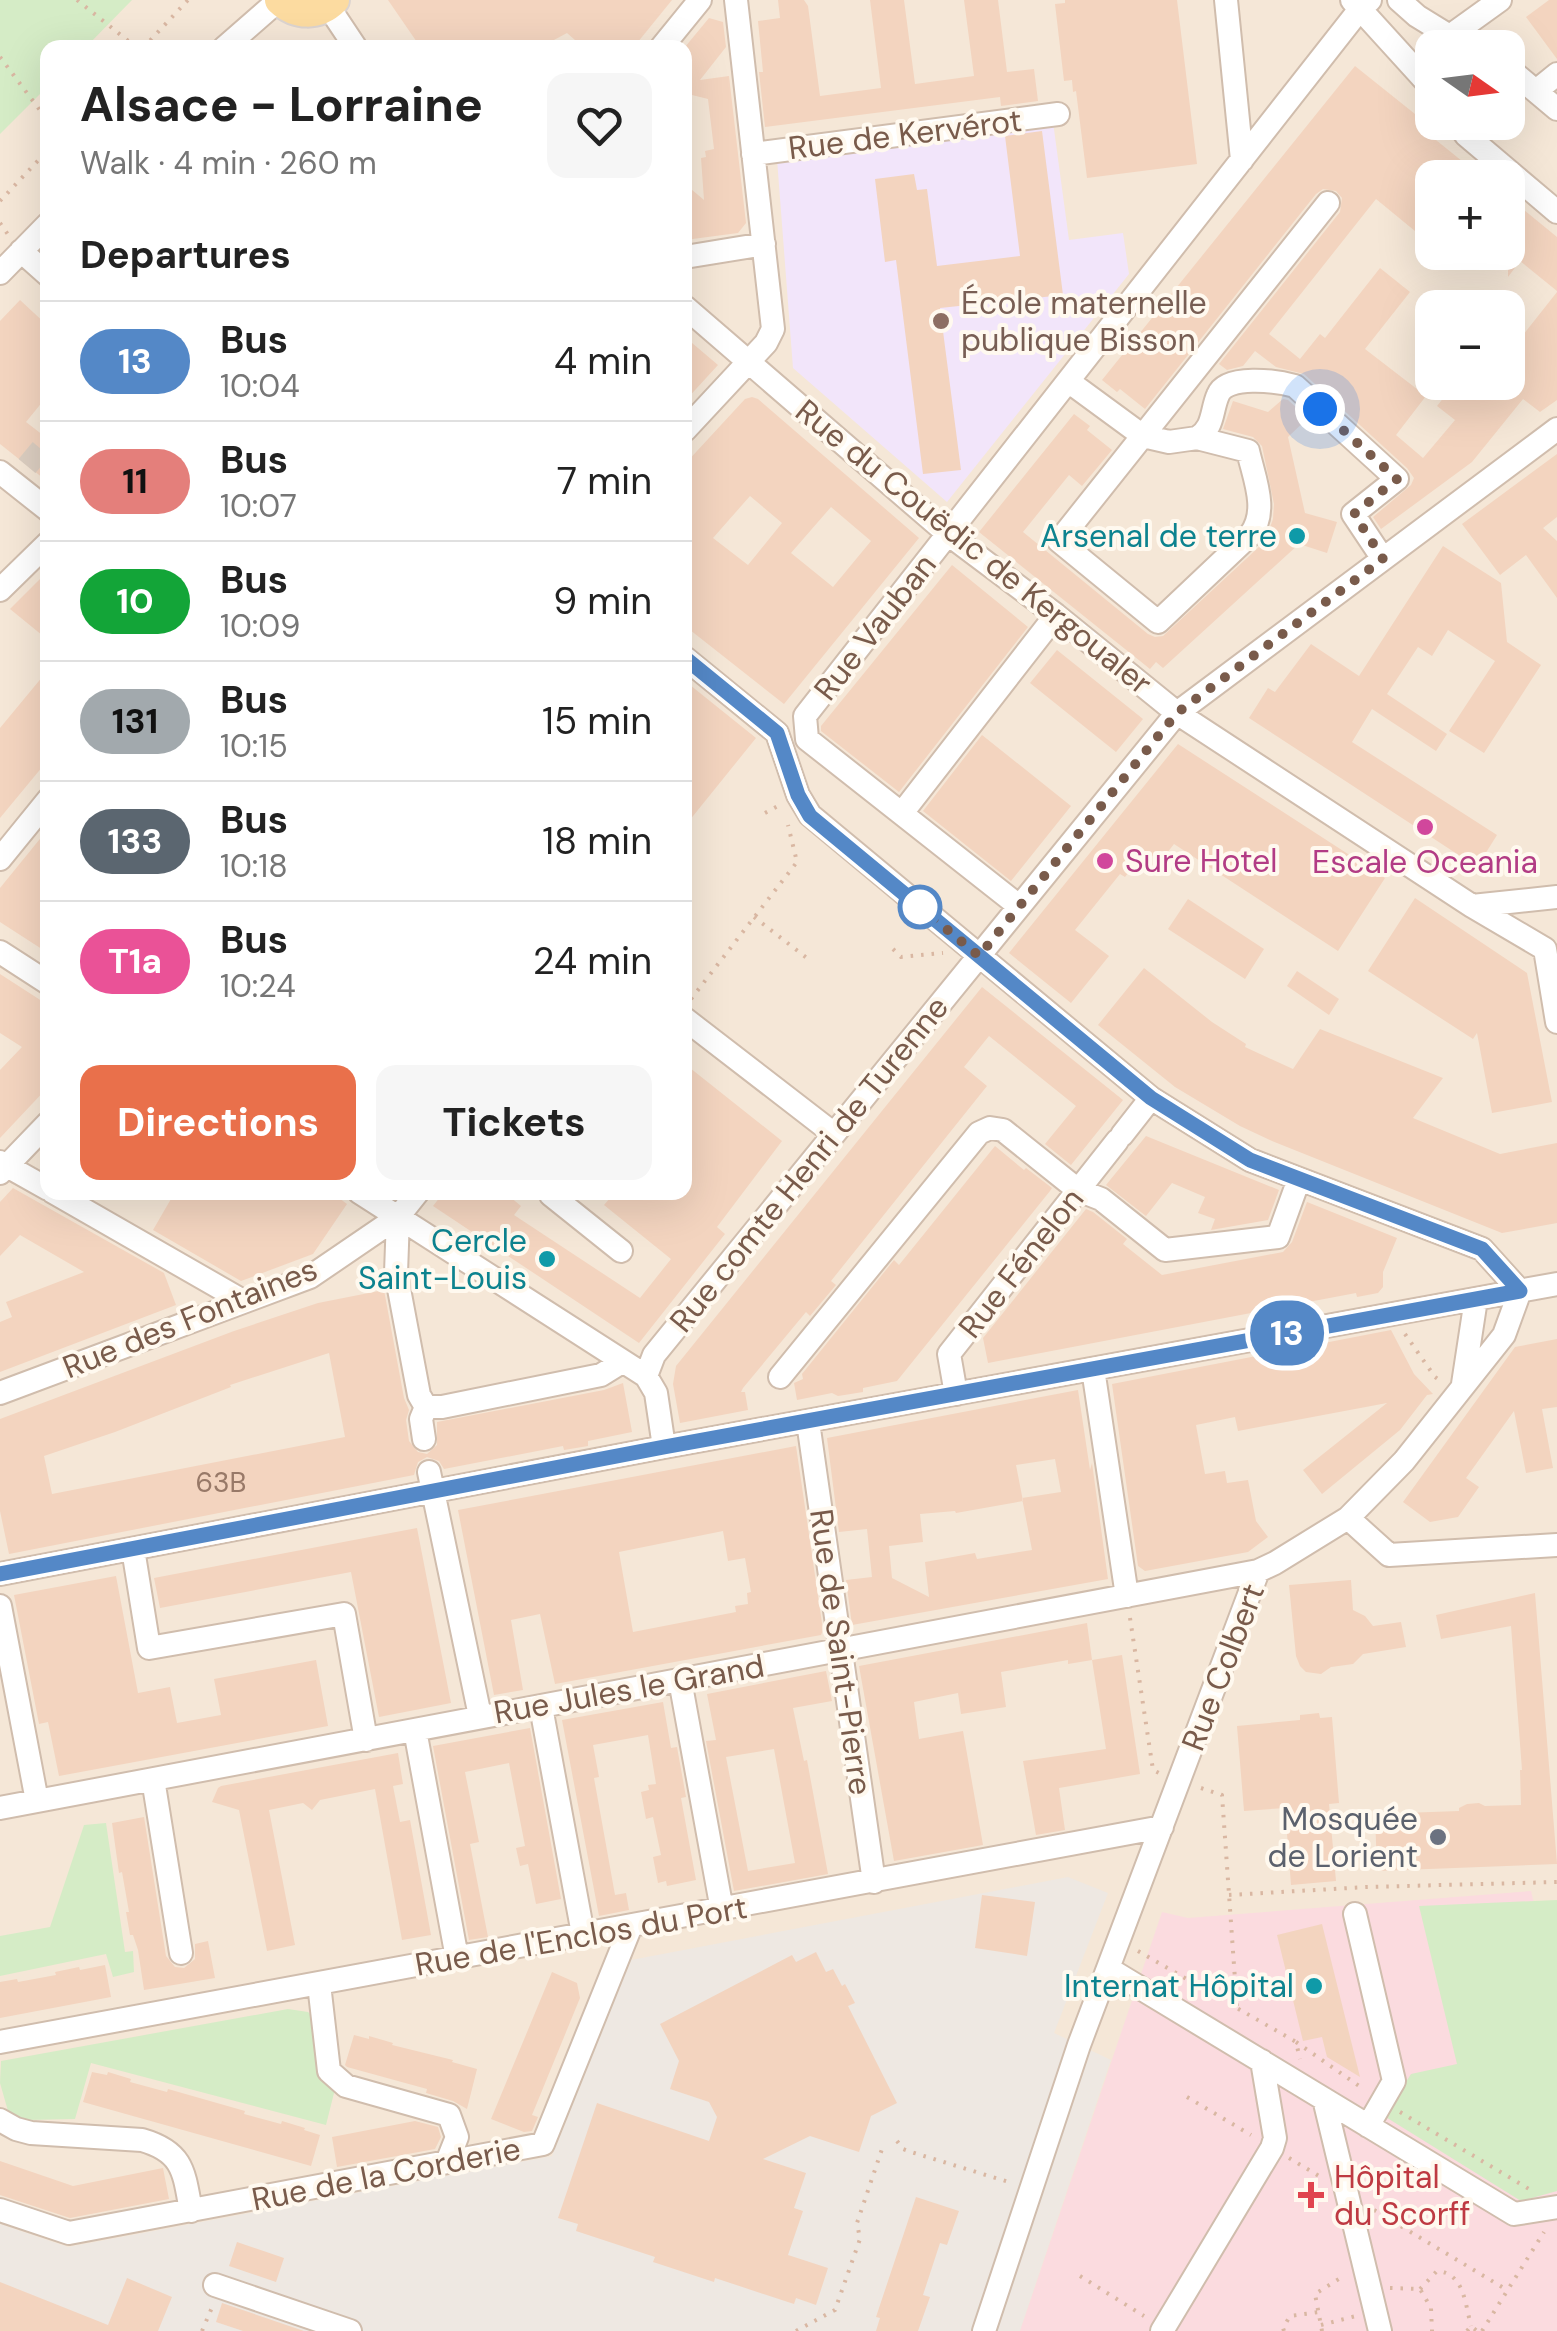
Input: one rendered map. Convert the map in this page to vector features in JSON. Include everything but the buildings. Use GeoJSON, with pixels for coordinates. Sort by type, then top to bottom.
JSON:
{"type":"FeatureCollection","features":[{"type":"Feature","properties":{"kind":"main road"},"geometry":{"type":"LineString","coordinates":[[280,0],[308,13],[329,2]]}},
{"type":"Feature","properties":{"kind":"street"},"geometry":{"type":"LineString","coordinates":[[233,40],[280,0]]}},
{"type":"Feature","properties":{"kind":"street"},"geometry":{"type":"LineString","coordinates":[[667,40],[700,0]]}},
{"type":"Feature","properties":{"kind":"street"},"geometry":{"type":"LineString","coordinates":[[692,422],[766,343],[773,329],[736,0]]}},
{"type":"Feature","properties":{"kind":"street"},"geometry":{"type":"LineString","coordinates":[[1226,0],[1242,160]]}},
{"type":"Feature","properties":{"kind":"street"},"geometry":{"type":"LineString","coordinates":[[1399,0],[1440,30]]}},
{"type":"Feature","properties":{"kind":"street"},"geometry":{"type":"LineString","coordinates":[[1471,30],[1500,0]]}},
{"type":"Feature","properties":{"kind":"street"},"geometry":{"type":"LineString","coordinates":[[329,2],[351,40]]}},
{"type":"Feature","properties":{"kind":"street"},"geometry":{"type":"LineString","coordinates":[[1361,3],[1415,68]]}},
{"type":"Feature","properties":{"kind":"street","name":"Rue Vauban"},"geometry":{"type":"LineString","coordinates":[[902,813],[807,739],[805,716],[1361,3]]}},
{"type":"Feature","properties":{"kind":"street"},"geometry":{"type":"LineString","coordinates":[[1536,91],[1557,74]]}},
{"type":"Feature","properties":{"kind":"street"},"geometry":{"type":"LineString","coordinates":[[1525,82],[1557,110]]}},
{"type":"Feature","properties":{"kind":"street","name":"Rue de Kervérot"},"geometry":{"type":"LineString","coordinates":[[753,154],[1058,114]]}},
{"type":"Feature","properties":{"kind":"street"},"geometry":{"type":"LineString","coordinates":[[1472,140],[1557,212]]}},
{"type":"Feature","properties":{"kind":"street"},"geometry":{"type":"LineString","coordinates":[[1196,438],[1248,451],[1260,504],[1258,525],[1158,622],[1059,542],[1328,203]]}},
{"type":"Feature","properties":{"kind":"street"},"geometry":{"type":"LineString","coordinates":[[0,272],[40,232]]}},
{"type":"Feature","properties":{"kind":"street"},"geometry":{"type":"LineString","coordinates":[[692,256],[764,244]]}},
{"type":"Feature","properties":{"kind":"street"},"geometry":{"type":"LineString","coordinates":[[21,251],[40,269]]}},
{"type":"Feature","properties":{"kind":"street","name":"Rue du Couëdic de Kergoualer"},"geometry":{"type":"LineString","coordinates":[[692,313],[948,534],[1177,713],[1472,906],[1546,949],[1557,1022]]}},
{"type":"Feature","properties":{"kind":"street"},"geometry":{"type":"LineString","coordinates":[[1068,381],[1143,436],[1169,442],[1205,433],[1218,394],[1226,384],[1273,381],[1295,386],[1397,479],[1354,514],[1383,559]]}},
{"type":"Feature","properties":{"kind":"street","name":"Rue comte Henri de Turenne"},"geometry":{"type":"LineString","coordinates":[[646,1376],[654,1355],[1177,713],[1557,429]]}},
{"type":"Feature","properties":{"kind":"street"},"geometry":{"type":"LineString","coordinates":[[13,473],[40,502]]}},
{"type":"Feature","properties":{"kind":"street"},"geometry":{"type":"LineString","coordinates":[[0,590],[40,551]]}},
{"type":"Feature","properties":{"kind":"street"},"geometry":{"type":"LineString","coordinates":[[1019,906],[902,813],[1056,616]]}},
{"type":"Feature","properties":{"kind":"street"},"geometry":{"type":"LineString","coordinates":[[692,664],[777,733],[798,795],[810,816],[972,964],[1151,1098],[1250,1160],[1482,1249],[1520,1291]]}},
{"type":"Feature","properties":{"kind":"street"},"geometry":{"type":"LineString","coordinates":[[0,860],[40,810]]}},
{"type":"Feature","properties":{"kind":"street"},"geometry":{"type":"LineString","coordinates":[[1472,906],[1557,897]]}},
{"type":"Feature","properties":{"kind":"street"},"geometry":{"type":"LineString","coordinates":[[0,952],[40,979]]}},
{"type":"Feature","properties":{"kind":"street"},"geometry":{"type":"LineString","coordinates":[[692,1022],[834,1134]]}},
{"type":"Feature","properties":{"kind":"street","name":"Rue Fénelon"},"geometry":{"type":"LineString","coordinates":[[956,1394],[949,1354],[1151,1098]]}},
{"type":"Feature","properties":{"kind":"street"},"geometry":{"type":"LineString","coordinates":[[780,1378],[979,1133],[990,1128],[1003,1130],[1078,1190],[1101,1199],[1166,1250],[1278,1237],[1299,1179]]}},
{"type":"Feature","properties":{"kind":"street"},"geometry":{"type":"LineString","coordinates":[[40,1131],[2,1167],[40,1186]]}},
{"type":"Feature","properties":{"kind":"street"},"geometry":{"type":"LineString","coordinates":[[66,1200],[243,1300]]}},
{"type":"Feature","properties":{"kind":"street"},"geometry":{"type":"LineString","coordinates":[[372,1200],[646,1376],[656,1393],[664,1447]]}},
{"type":"Feature","properties":{"kind":"street","name":"Rue des Fontaines"},"geometry":{"type":"LineString","coordinates":[[0,1393],[310,1276],[398,1217],[412,1200]]}},
{"type":"Feature","properties":{"kind":"street"},"geometry":{"type":"LineString","coordinates":[[557,1200],[621,1250]]}},
{"type":"Feature","properties":{"kind":"street"},"geometry":{"type":"LineString","coordinates":[[398,1217],[396,1273],[419,1395],[426,1407]]}},
{"type":"Feature","properties":{"kind":"street"},"geometry":{"type":"LineString","coordinates":[[0,1574],[132,1549],[431,1482],[808,1422],[1557,1284]]}},
{"type":"Feature","properties":{"kind":"street","name":"Rue Colbert"},"geometry":{"type":"LineString","coordinates":[[984,2331],[1079,2045],[1258,1570],[1275,1564],[1348,1518],[1404,1461],[1504,1335],[1520,1291]]}},
{"type":"Feature","properties":{"kind":"street","name":"Rue Colbert"},"geometry":{"type":"LineString","coordinates":[[1459,1388],[1476,1298]]}},
{"type":"Feature","properties":{"kind":"street"},"geometry":{"type":"LineString","coordinates":[[426,1407],[601,1375],[622,1362]]}},
{"type":"Feature","properties":{"kind":"street"},"geometry":{"type":"LineString","coordinates":[[1092,1369],[1126,1596]]}},
{"type":"Feature","properties":{"kind":"street"},"geometry":{"type":"LineString","coordinates":[[424,1439],[420,1419],[426,1407]]}},
{"type":"Feature","properties":{"kind":"street","name":"Rue de Saint-Pierre"},"geometry":{"type":"LineString","coordinates":[[808,1422],[874,1882]]}},
{"type":"Feature","properties":{"kind":"street"},"geometry":{"type":"LineString","coordinates":[[431,1482],[480,1716]]}},
{"type":"Feature","properties":{"kind":"street"},"geometry":{"type":"LineString","coordinates":[[1348,1518],[1389,1555],[1557,1545]]}},
{"type":"Feature","properties":{"kind":"street"},"geometry":{"type":"LineString","coordinates":[[132,1549],[149,1648],[344,1614],[366,1740]]}},
{"type":"Feature","properties":{"kind":"street","name":"Rue Jules le Grand"},"geometry":{"type":"LineString","coordinates":[[0,1808],[37,1801],[61,1806],[153,1779],[1258,1570]]}},
{"type":"Feature","properties":{"kind":"street"},"geometry":{"type":"LineString","coordinates":[[0,1606],[37,1801]]}},
{"type":"Feature","properties":{"kind":"street"},"geometry":{"type":"LineString","coordinates":[[680,1680],[722,1910]]}},
{"type":"Feature","properties":{"kind":"street"},"geometry":{"type":"LineString","coordinates":[[541,1707],[583,1934]]}},
{"type":"Feature","properties":{"kind":"street"},"geometry":{"type":"LineString","coordinates":[[415,1730],[457,1958]]}},
{"type":"Feature","properties":{"kind":"street"},"geometry":{"type":"LineString","coordinates":[[153,1779],[181,1953]]}},
{"type":"Feature","properties":{"kind":"street","name":"Rue de l'Enclos du Port"},"geometry":{"type":"LineString","coordinates":[[0,2042],[1162,1827]]}},
{"type":"Feature","properties":{"kind":"street"},"geometry":{"type":"LineString","coordinates":[[1355,1914],[1394,2081],[1368,2126]]}},
{"type":"Feature","properties":{"kind":"street","name":"Rue de la Corderie"},"geometry":{"type":"LineString","coordinates":[[0,2210],[70,2234],[543,2144],[631,1926]]}},
{"type":"Feature","properties":{"kind":"street"},"geometry":{"type":"LineString","coordinates":[[1109,1969],[1514,2214],[1555,2214]]}},
{"type":"Feature","properties":{"kind":"street"},"geometry":{"type":"LineString","coordinates":[[319,1984],[329,2070],[346,2086],[448,2114],[457,2136],[448,2162]]}},
{"type":"Feature","properties":{"kind":"street"},"geometry":{"type":"LineString","coordinates":[[1173,2324],[1275,2161],[1262,2061]]}},
{"type":"Feature","properties":{"kind":"street"},"geometry":{"type":"LineString","coordinates":[[1324,2099],[1380,2331]]}},
{"type":"Feature","properties":{"kind":"street"},"geometry":{"type":"LineString","coordinates":[[0,2120],[30,2133],[154,2143],[176,2158],[183,2170],[192,2211]]}},
{"type":"Feature","properties":{"kind":"street"},"geometry":{"type":"LineString","coordinates":[[215,2285],[350,2331]]}},
{"type":"Feature","properties":{"kind":"path"},"geometry":{"type":"LineString","coordinates":[[76,0],[129,40]]}},
{"type":"Feature","properties":{"kind":"path"},"geometry":{"type":"LineString","coordinates":[[148,40],[188,0]]}},
{"type":"Feature","properties":{"kind":"path"},"geometry":{"type":"LineString","coordinates":[[0,57],[40,110]]}},
{"type":"Feature","properties":{"kind":"path"},"geometry":{"type":"LineString","coordinates":[[0,201],[40,158]]}},
{"type":"Feature","properties":{"kind":"path"},"geometry":{"type":"LineString","coordinates":[[692,1007],[797,862],[787,818]]}},
{"type":"Feature","properties":{"kind":"path"},"geometry":{"type":"LineString","coordinates":[[754,918],[812,962]]}},
{"type":"Feature","properties":{"kind":"path"},"geometry":{"type":"LineString","coordinates":[[893,948],[901,957],[942,953],[972,964]]}},
{"type":"Feature","properties":{"kind":"path"},"geometry":{"type":"LineString","coordinates":[[1388,1315],[1435,1377],[1459,1388]]}},
{"type":"Feature","properties":{"kind":"path"},"geometry":{"type":"LineString","coordinates":[[1229,1895],[1557,1882]]}},
{"type":"Feature","properties":{"kind":"path"},"geometry":{"type":"LineString","coordinates":[[1257,1885],[1257,1894]]}},
{"type":"Feature","properties":{"kind":"path"},"geometry":{"type":"LineString","coordinates":[[898,2141],[902,2149],[910,2152],[1031,2189]]}},
{"type":"Feature","properties":{"kind":"path"},"geometry":{"type":"LineString","coordinates":[[796,2331],[835,2310],[860,2239],[857,2223],[882,2149]]}},
{"type":"Feature","properties":{"kind":"path"},"geometry":{"type":"LineString","coordinates":[[1350,2271],[1314,2294],[1322,2328],[1361,2314]]}},
{"type":"Feature","properties":{"kind":"path"},"geometry":{"type":"LineString","coordinates":[[1370,2287],[1420,2289],[1437,2271],[1449,2272],[1459,2281],[1469,2328],[1478,2331]]}},
{"type":"Feature","properties":{"kind":"path"},"geometry":{"type":"LineString","coordinates":[[1080,2276],[1173,2324]]}},
{"type":"Feature","properties":{"kind":"path"},"geometry":{"type":"LineString","coordinates":[[1420,2289],[1430,2308],[1432,2331]]}},
{"type":"Feature","properties":{"kind":"path"},"geometry":{"type":"LineString","coordinates":[[1284,2331],[1290,2316],[1318,2312]]}},
{"type":"Feature","properties":{"kind":"shaded area"},"geometry":{"type":"Polygon","coordinates":[[[0,0],[1557,0],[1557,2331],[0,2331],[0,0]]]}},
{"type":"Feature","properties":{"kind":"shaded area","name":"École maternelle publique Bisson"},"geometry":{"type":"Polygon","coordinates":[[[1053,122],[1069,240],[1123,233],[1129,274],[947,502],[793,368],[777,159],[1053,122]]]}},
{"type":"Feature","properties":{"kind":"shaded area"},"geometry":{"type":"Polygon","coordinates":[[[1068,1877],[1108,1893],[1054,2033],[1111,2060],[1020,2331],[0,2331],[0,2224],[68,2247],[552,2156],[631,1960],[1068,1877]]]}},
{"type":"Feature","properties":{"kind":"shaded area","name":"Hôpital du Scorff"},"geometry":{"type":"Polygon","coordinates":[[[1531,1891],[1557,2001],[1557,2331],[1020,2331],[1162,1912],[1188,1918],[1531,1891]]]}},
{"type":"Feature","properties":{"kind":"green space"},"geometry":{"type":"Polygon","coordinates":[[[0,0],[132,0],[93,40],[40,40],[40,94],[0,134],[0,0]]]}},
{"type":"Feature","properties":{"kind":"green space"},"geometry":{"type":"Polygon","coordinates":[[[106,1823],[125,1952],[133,1951],[134,1972],[113,1977],[106,1954],[0,1976],[0,1936],[50,1927],[84,1825],[106,1823]]]}},
{"type":"Feature","properties":{"kind":"green space"},"geometry":{"type":"Polygon","coordinates":[[[1557,1900],[1557,2191],[1521,2201],[1384,2116],[1411,2074],[1457,2064],[1419,1906],[1557,1900]]]}},
{"type":"Feature","properties":{"kind":"green space"},"geometry":{"type":"Polygon","coordinates":[[[288,2009],[308,2012],[316,2020],[335,2089],[326,2125],[91,2063],[75,2119],[26,2120],[8,2111],[0,2083],[1,2061],[288,2009]]]}},
{"type":"Feature","properties":{"kind":"tunnel"},"geometry":{"type":"LineString","coordinates":[[27,466],[40,451]]}},
{"type":"Feature","properties":{"kind":"bus line","name":"13"},"geometry":{"type":"LineString","coordinates":[[0,1574],[664,1447],[1520,1291],[1482,1249],[1250,1160],[1151,1098],[810,816],[798,795],[777,733],[692,664]]}},
{"type":"Feature","properties":{"kind":"place","name":"École maternelle publique Bisson"},"geometry":{"type":"Point","coordinates":[941,321]}},
{"type":"Feature","properties":{"kind":"place","name":"Arsenal de terre"},"geometry":{"type":"Point","coordinates":[1297,536]}},
{"type":"Feature","properties":{"kind":"place","name":"Escale Oceania"},"geometry":{"type":"Point","coordinates":[1425,827]}},
{"type":"Feature","properties":{"kind":"place","name":"Sure Hotel"},"geometry":{"type":"Point","coordinates":[1105,861]}},
{"type":"Feature","properties":{"kind":"place","name":"Cercle Saint-Louis"},"geometry":{"type":"Point","coordinates":[547,1259]}},
{"type":"Feature","properties":{"kind":"place","name":"Mosquée de Lorient"},"geometry":{"type":"Point","coordinates":[1438,1837]}},
{"type":"Feature","properties":{"kind":"place","name":"Internat Hôpital"},"geometry":{"type":"Point","coordinates":[1314,1986]}},
{"type":"Feature","properties":{"kind":"place","name":"Hôpital du Scorff"},"geometry":{"type":"Point","coordinates":[1311,2195]}},
{"type":"Feature","properties":{"kind":"route"},"geometry":{"type":"LineString","coordinates":[[920,907],[979,956],[1177,713],[1383,559],[1354,514],[1397,479],[1320,409]]}}]}
